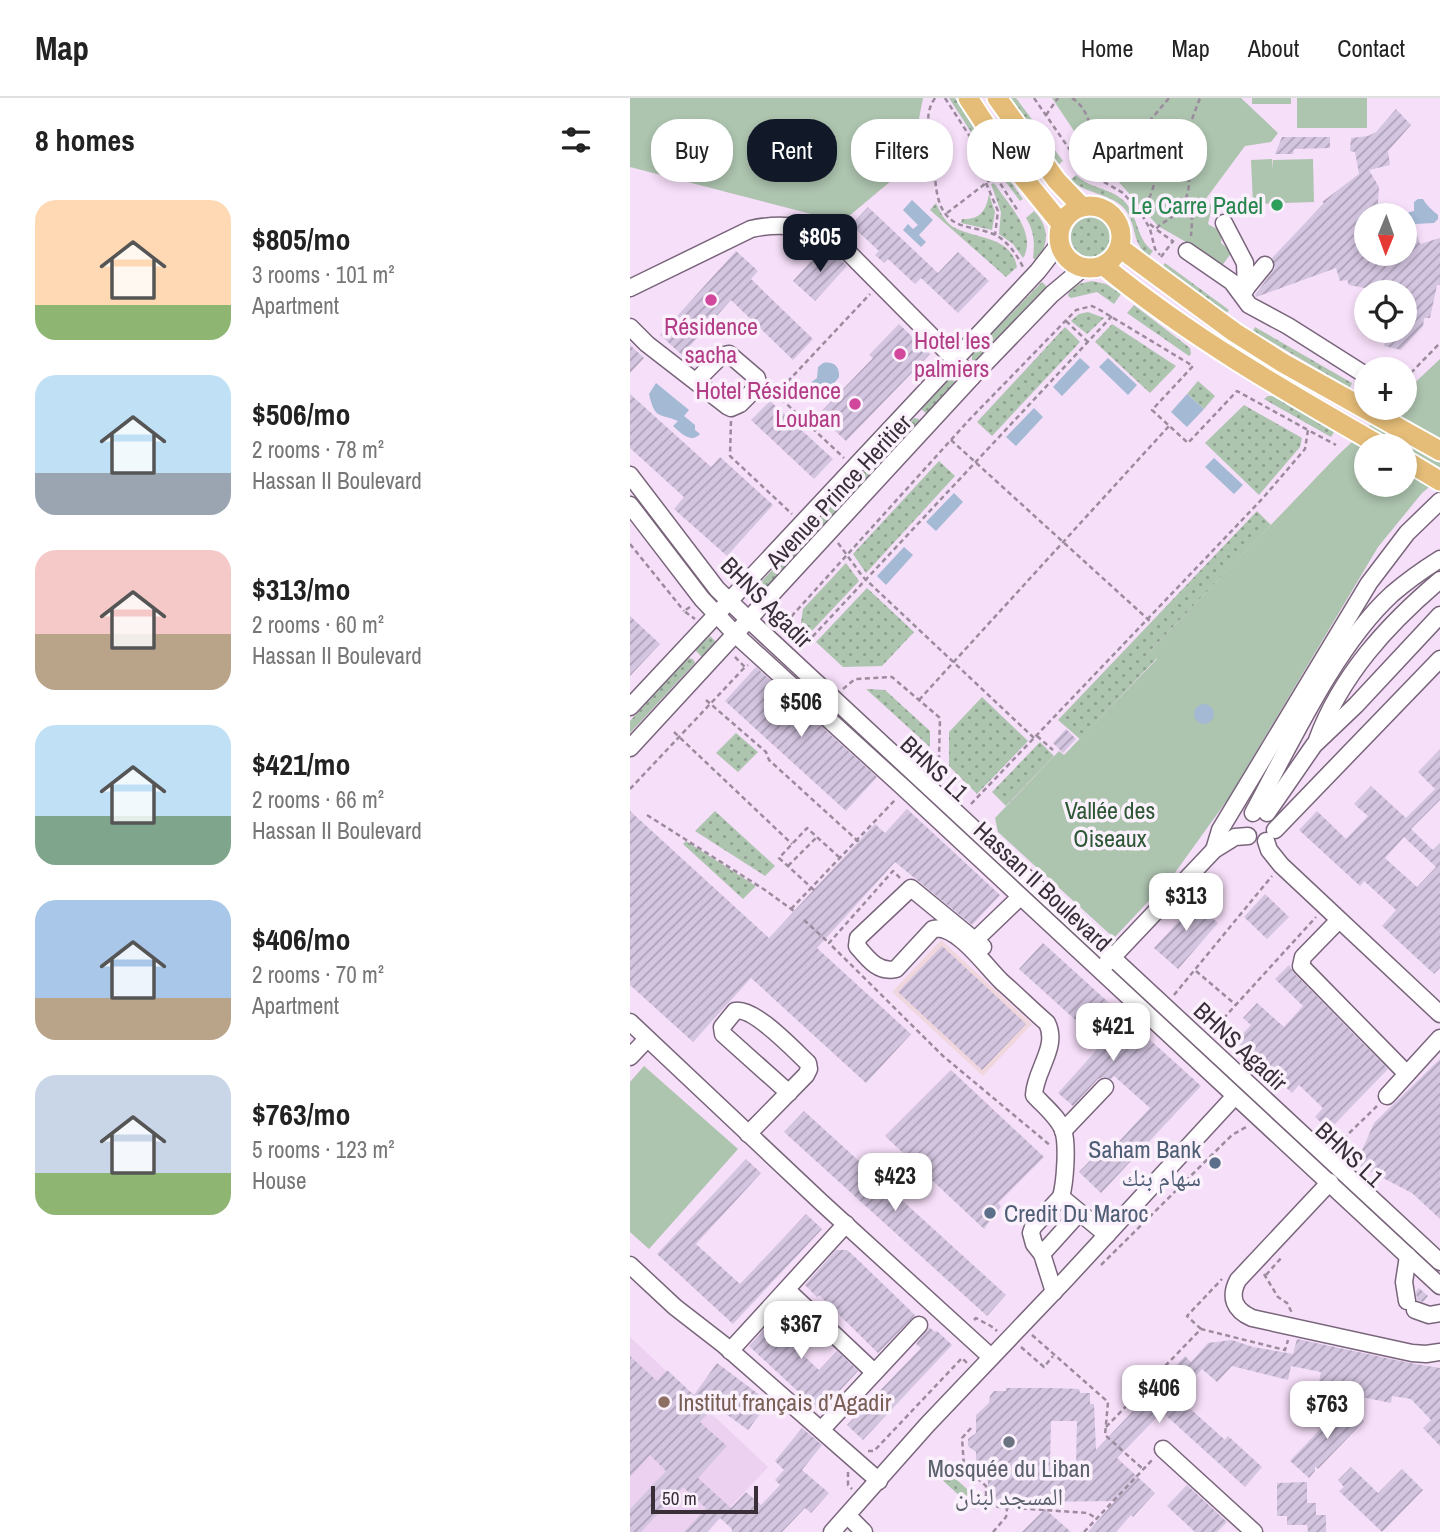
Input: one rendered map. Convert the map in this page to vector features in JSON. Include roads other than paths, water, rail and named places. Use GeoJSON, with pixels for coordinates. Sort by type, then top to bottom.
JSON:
{"type":"FeatureCollection","features":[{"type":"Feature","properties":{"kind":"main road"},"geometry":{"type":"LineString","coordinates":[[968,98],[1060,234],[1068,260],[1083,268],[1104,266],[1120,248],[1122,239],[1117,220],[1101,207],[1092,205],[1066,216],[1060,234]]}},
{"type":"Feature","properties":{"kind":"main road"},"geometry":{"type":"LineString","coordinates":[[1000,100],[1057,181],[1082,207]]}},
{"type":"Feature","properties":{"kind":"main road"},"geometry":{"type":"LineString","coordinates":[[1120,248],[1234,332],[1354,400]]}},
{"type":"Feature","properties":{"kind":"main road"},"geometry":{"type":"LineString","coordinates":[[1104,266],[1203,341],[1360,434]]}},
{"type":"Feature","properties":{"kind":"main road"},"geometry":{"type":"LineString","coordinates":[[1389,420],[1440,451]]}},
{"type":"Feature","properties":{"kind":"main road"},"geometry":{"type":"LineString","coordinates":[[1417,467],[1440,481]]}},
{"type":"Feature","properties":{"kind":"street"},"geometry":{"type":"LineString","coordinates":[[1224,223],[1245,263],[1245,296]]}},
{"type":"Feature","properties":{"kind":"street"},"geometry":{"type":"LineString","coordinates":[[630,288],[751,229],[770,225],[810,229],[844,248],[972,377]]}},
{"type":"Feature","properties":{"kind":"street","name":"Avenue Prince Heritier"},"geometry":{"type":"LineString","coordinates":[[630,707],[1038,271],[1060,234]]}},
{"type":"Feature","properties":{"kind":"street"},"geometry":{"type":"LineString","coordinates":[[1187,251],[1232,282],[1245,296],[1354,368]]}},
{"type":"Feature","properties":{"kind":"street"},"geometry":{"type":"LineString","coordinates":[[1234,332],[1245,296],[1265,265]]}},
{"type":"Feature","properties":{"kind":"street","name":"Avenue Prince Heritier"},"geometry":{"type":"LineString","coordinates":[[630,748],[972,377],[1052,294],[1083,268]]}},
{"type":"Feature","properties":{"kind":"street"},"geometry":{"type":"LineString","coordinates":[[630,327],[655,350],[731,408],[740,404],[757,386],[757,378],[729,355],[721,356],[696,381]]}},
{"type":"Feature","properties":{"kind":"street","name":"BHNS Agadir"},"geometry":{"type":"LineString","coordinates":[[630,475],[718,589],[723,607],[743,627]]}},
{"type":"Feature","properties":{"kind":"street"},"geometry":{"type":"LineString","coordinates":[[630,486],[723,607]]}},
{"type":"Feature","properties":{"kind":"street"},"geometry":{"type":"LineString","coordinates":[[1214,850],[1220,830],[1369,583],[1407,533],[1440,501]]}},
{"type":"Feature","properties":{"kind":"street"},"geometry":{"type":"LineString","coordinates":[[630,505],[723,607]]}},
{"type":"Feature","properties":{"kind":"street"},"geometry":{"type":"LineString","coordinates":[[1260,813],[1304,718],[1343,654],[1391,595],[1440,559]]}},
{"type":"Feature","properties":{"kind":"street"},"geometry":{"type":"LineString","coordinates":[[1314,745],[1337,696],[1364,656],[1389,627],[1440,580]]}},
{"type":"Feature","properties":{"kind":"street"},"geometry":{"type":"LineString","coordinates":[[1440,615],[1356,705],[1314,745],[1260,813],[1245,824],[1248,836],[1253,841],[1271,835],[1440,659]]}},
{"type":"Feature","properties":{"kind":"street","name":"Hassan II Boulevard"},"geometry":{"type":"LineString","coordinates":[[743,627],[1023,900],[1106,963],[1235,1096],[1440,1286]]}},
{"type":"Feature","properties":{"kind":"street","name":"BHNS L1"},"geometry":{"type":"LineString","coordinates":[[743,627],[859,729],[1106,963],[1440,1269]]}},
{"type":"Feature","properties":{"kind":"street"},"geometry":{"type":"LineString","coordinates":[[1260,813],[1275,824],[1269,850],[1280,865],[1440,1014]]}},
{"type":"Feature","properties":{"kind":"street"},"geometry":{"type":"LineString","coordinates":[[1106,963],[1214,850],[1235,837],[1248,836]]}},
{"type":"Feature","properties":{"kind":"street"},"geometry":{"type":"LineString","coordinates":[[976,947],[940,928],[933,929],[896,969],[880,969],[857,946],[858,938],[911,888],[976,947],[999,979],[1047,1023],[1052,1041],[1037,1076],[1034,1095],[1057,1120],[1063,1131],[1064,1188],[1061,1197],[1032,1230],[1032,1239],[1042,1254],[1054,1292]]}},
{"type":"Feature","properties":{"kind":"street"},"geometry":{"type":"LineString","coordinates":[[976,947],[1023,900]]}},
{"type":"Feature","properties":{"kind":"street"},"geometry":{"type":"LineString","coordinates":[[1339,920],[1303,957],[1301,966],[1408,1074]]}},
{"type":"Feature","properties":{"kind":"street","name":"BHNS Agadir"},"geometry":{"type":"LineString","coordinates":[[1106,963],[1440,1262]]}},
{"type":"Feature","properties":{"kind":"street"},"geometry":{"type":"LineString","coordinates":[[748,1134],[789,1093],[806,1075],[809,1069],[808,1063],[751,1014],[735,1011],[722,1027],[723,1034],[789,1093]]}},
{"type":"Feature","properties":{"kind":"street"},"geometry":{"type":"LineString","coordinates":[[630,1023],[991,1357]]}},
{"type":"Feature","properties":{"kind":"street"},"geometry":{"type":"LineString","coordinates":[[1387,1096],[1440,1038]]}},
{"type":"Feature","properties":{"kind":"street"},"geometry":{"type":"LineString","coordinates":[[630,1057],[646,1039]]}},
{"type":"Feature","properties":{"kind":"street"},"geometry":{"type":"LineString","coordinates":[[1063,1131],[1105,1087]]}},
{"type":"Feature","properties":{"kind":"street"},"geometry":{"type":"LineString","coordinates":[[832,1532],[927,1425],[1235,1096]]}},
{"type":"Feature","properties":{"kind":"street"},"geometry":{"type":"LineString","coordinates":[[1330,1182],[1252,1264],[1234,1289],[1236,1307],[1252,1318],[1412,1353],[1440,1352]]}},
{"type":"Feature","properties":{"kind":"street"},"geometry":{"type":"LineString","coordinates":[[1061,1197],[1107,1235]]}},
{"type":"Feature","properties":{"kind":"street"},"geometry":{"type":"LineString","coordinates":[[1042,1254],[1079,1213]]}},
{"type":"Feature","properties":{"kind":"street"},"geometry":{"type":"LineString","coordinates":[[730,1351],[846,1224]]}},
{"type":"Feature","properties":{"kind":"street"},"geometry":{"type":"LineString","coordinates":[[1408,1256],[1404,1282],[1411,1306],[1429,1315],[1440,1313]]}},
{"type":"Feature","properties":{"kind":"street"},"geometry":{"type":"LineString","coordinates":[[630,1265],[675,1307],[879,1480]]}},
{"type":"Feature","properties":{"kind":"street"},"geometry":{"type":"LineString","coordinates":[[787,1290],[874,1372]]}},
{"type":"Feature","properties":{"kind":"street"},"geometry":{"type":"LineString","coordinates":[[821,1430],[919,1325]]}},
{"type":"Feature","properties":{"kind":"street"},"geometry":{"type":"LineString","coordinates":[[1163,1450],[1254,1532]]}},
{"type":"Feature","properties":{"kind":"street"},"geometry":{"type":"LineString","coordinates":[[848,1516],[864,1532]]}},
{"type":"Feature","properties":{"kind":"water"},"geometry":{"type":"Polygon","coordinates":[[[1423,199],[1438,215],[1438,219],[1434,223],[1418,224],[1418,203],[1414,202],[1423,199]]]}},
{"type":"Feature","properties":{"kind":"water"},"geometry":{"type":"Polygon","coordinates":[[[912,200],[933,220],[919,235],[926,242],[921,247],[903,230],[908,224],[913,229],[918,225],[903,210],[912,200]]]}},
{"type":"Feature","properties":{"kind":"water"},"geometry":{"type":"Polygon","coordinates":[[[1080,358],[1090,367],[1062,396],[1053,387],[1080,358]]]}},
{"type":"Feature","properties":{"kind":"water"},"geometry":{"type":"Polygon","coordinates":[[[1108,358],[1137,385],[1128,395],[1099,367],[1108,358]]]}},
{"type":"Feature","properties":{"kind":"water"},"geometry":{"type":"Polygon","coordinates":[[[823,363],[835,365],[839,377],[832,386],[824,386],[822,391],[812,391],[810,383],[817,378],[818,367],[823,363]]]}},
{"type":"Feature","properties":{"kind":"water"},"geometry":{"type":"Polygon","coordinates":[[[656,383],[689,410],[684,416],[695,425],[695,430],[700,434],[697,437],[686,436],[673,426],[678,421],[656,412],[649,394],[656,383]]]}},
{"type":"Feature","properties":{"kind":"water"},"geometry":{"type":"Polygon","coordinates":[[[1187,394],[1204,409],[1187,427],[1171,412],[1187,394]]]}},
{"type":"Feature","properties":{"kind":"water"},"geometry":{"type":"Polygon","coordinates":[[[1034,408],[1043,417],[1016,446],[1006,437],[1034,408]]]}},
{"type":"Feature","properties":{"kind":"water"},"geometry":{"type":"Polygon","coordinates":[[[1214,458],[1243,485],[1234,494],[1205,467],[1214,458]]]}},
{"type":"Feature","properties":{"kind":"water"},"geometry":{"type":"Polygon","coordinates":[[[954,493],[963,502],[936,531],[926,522],[954,493]]]}},
{"type":"Feature","properties":{"kind":"water"},"geometry":{"type":"Polygon","coordinates":[[[904,547],[913,555],[886,585],[877,576],[904,547]]]}},
{"type":"Feature","properties":{"kind":"water"},"geometry":{"type":"Polygon","coordinates":[[[1204,704],[1211,707],[1214,714],[1211,721],[1204,724],[1197,721],[1194,714],[1197,707],[1204,704]]]}},
{"type":"Feature","properties":{"kind":"place","name":"Le Carre Padel"},"geometry":{"type":"Point","coordinates":[1277,205]}},
{"type":"Feature","properties":{"kind":"place","name":"Résidence sacha"},"geometry":{"type":"Point","coordinates":[711,300]}},
{"type":"Feature","properties":{"kind":"place","name":"Hotel les palmiers"},"geometry":{"type":"Point","coordinates":[900,354]}},
{"type":"Feature","properties":{"kind":"place","name":"Hotel Résidence Louban"},"geometry":{"type":"Point","coordinates":[855,404]}},
{"type":"Feature","properties":{"kind":"place","name":"Saham Bank سهام بنك"},"geometry":{"type":"Point","coordinates":[1215,1163]}},
{"type":"Feature","properties":{"kind":"place","name":"Credit Du Maroc"},"geometry":{"type":"Point","coordinates":[990,1213]}},
{"type":"Feature","properties":{"kind":"place","name":"Institut français d’Agadir"},"geometry":{"type":"Point","coordinates":[664,1402]}},
{"type":"Feature","properties":{"kind":"place","name":"Mosquée du Liban المسجد لبنان"},"geometry":{"type":"Point","coordinates":[1009,1442]}},
{"type":"Feature","properties":{"kind":"park label","name":"Vallée des Oiseaux"},"geometry":{"type":"Point","coordinates":[1110,824]}}]}
